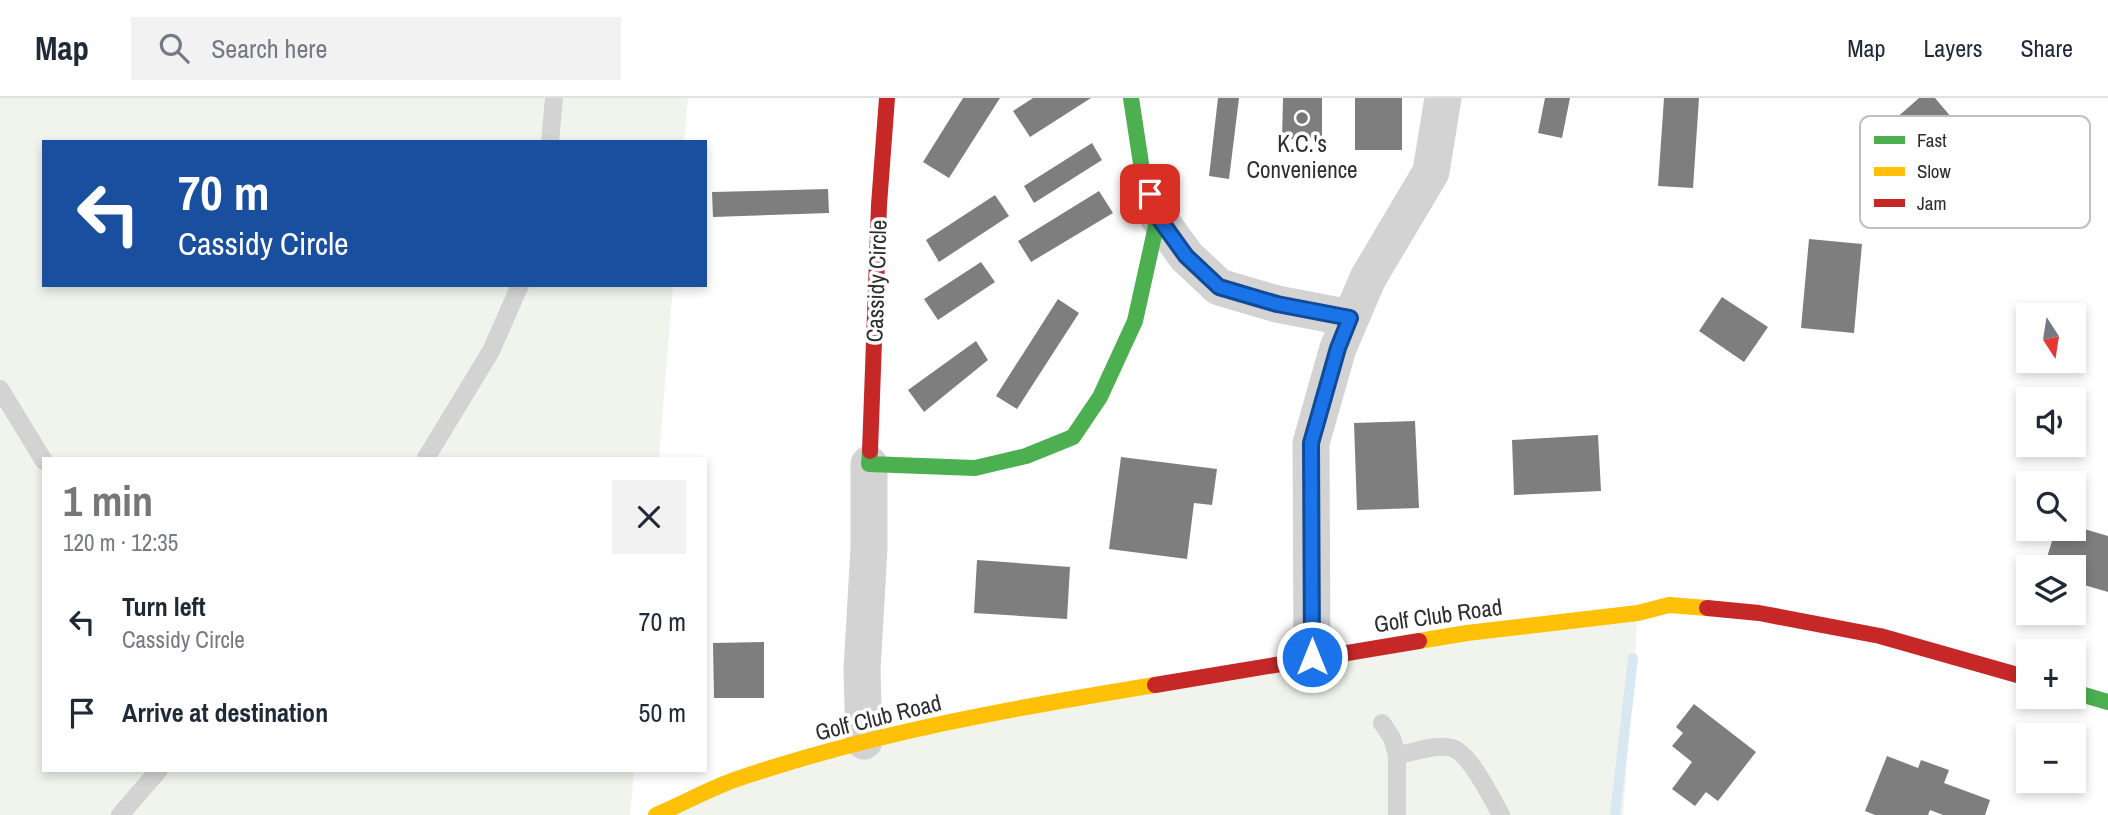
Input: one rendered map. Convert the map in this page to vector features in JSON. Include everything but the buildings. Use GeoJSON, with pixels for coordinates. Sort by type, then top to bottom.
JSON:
{"type":"FeatureCollection","features":[{"type":"Feature","properties":{"kind":"street","name":"Cassidy Circle"},"geometry":{"type":"LineString","coordinates":[[864,741],[862,670],[869,548],[869,464],[879,205],[887,98]]}},
{"type":"Feature","properties":{"kind":"street"},"geometry":{"type":"LineString","coordinates":[[1130,98],[1142,170],[1158,217],[1186,256],[1219,287],[1277,304],[1350,318]]}},
{"type":"Feature","properties":{"kind":"street"},"geometry":{"type":"LineString","coordinates":[[1312,657],[1311,443],[1338,348],[1350,318],[1368,278],[1431,172],[1443,98]]}},
{"type":"Feature","properties":{"kind":"street"},"geometry":{"type":"LineString","coordinates":[[869,464],[975,468],[1026,456],[1073,437],[1100,397],[1135,321],[1158,217]]}},
{"type":"Feature","properties":{"kind":"street","name":"Golf Club Road"},"geometry":{"type":"LineString","coordinates":[[656,815],[732,780],[864,741],[1019,707],[1467,633],[1639,614],[1669,605],[1759,613],[1880,635],[2016,675]]}},
{"type":"Feature","properties":{"kind":"street"},"geometry":{"type":"LineString","coordinates":[[2086,696],[2108,702]]}},
{"type":"Feature","properties":{"kind":"lane"},"geometry":{"type":"LineString","coordinates":[[550,140],[554,98]]}},
{"type":"Feature","properties":{"kind":"lane"},"geometry":{"type":"LineString","coordinates":[[427,457],[491,351],[519,287]]}},
{"type":"Feature","properties":{"kind":"lane"},"geometry":{"type":"LineString","coordinates":[[0,389],[42,458]]}},
{"type":"Feature","properties":{"kind":"lane"},"geometry":{"type":"LineString","coordinates":[[1382,723],[1392,738],[1397,755],[1397,815]]}},
{"type":"Feature","properties":{"kind":"lane"},"geometry":{"type":"LineString","coordinates":[[1397,755],[1452,748],[1462,754],[1472,767],[1501,815]]}},
{"type":"Feature","properties":{"kind":"lane"},"geometry":{"type":"LineString","coordinates":[[120,815],[157,772]]}},
{"type":"Feature","properties":{"kind":"shaded area"},"geometry":{"type":"Polygon","coordinates":[[[0,98],[688,98],[684,140],[42,140],[42,287],[673,287],[659,457],[42,457],[42,772],[634,772],[630,815],[0,815],[0,98]]]}},
{"type":"Feature","properties":{"kind":"shaded area"},"geometry":{"type":"Polygon","coordinates":[[[1638,613],[1623,815],[656,815],[864,741],[1638,613]]]}},
{"type":"Feature","properties":{"kind":"waterway"},"geometry":{"type":"LineString","coordinates":[[1615,815],[1633,658]]}},
{"type":"Feature","properties":{"kind":"traffic: fast"},"geometry":{"type":"LineString","coordinates":[[870,451],[869,464],[975,468],[1026,456],[1073,437],[1100,397],[1135,321],[1158,217],[1142,170],[1131,98]]}},
{"type":"Feature","properties":{"kind":"traffic: fast"},"geometry":{"type":"LineString","coordinates":[[2086,696],[2108,702]]}},
{"type":"Feature","properties":{"kind":"traffic: slow"},"geometry":{"type":"LineString","coordinates":[[1419,641],[1638,613],[1669,605],[1707,608]]}},
{"type":"Feature","properties":{"kind":"traffic: slow"},"geometry":{"type":"LineString","coordinates":[[656,815],[734,780],[890,735],[1155,685]]}},
{"type":"Feature","properties":{"kind":"traffic: jam"},"geometry":{"type":"LineString","coordinates":[[870,451],[879,205],[887,98]]}},
{"type":"Feature","properties":{"kind":"traffic: jam"},"geometry":{"type":"LineString","coordinates":[[1707,608],[1759,613],[1880,636],[2016,675]]}},
{"type":"Feature","properties":{"kind":"traffic: jam"},"geometry":{"type":"LineString","coordinates":[[1155,685],[1419,641]]}},
{"type":"Feature","properties":{"kind":"place","name":"K.C.'s Convenience"},"geometry":{"type":"Point","coordinates":[1302,118]}},
{"type":"Feature","properties":{"kind":"route"},"geometry":{"type":"LineString","coordinates":[[1150,194],[1158,217],[1186,256],[1219,287],[1277,304],[1350,318],[1338,348],[1311,443],[1312,657]]}}]}
